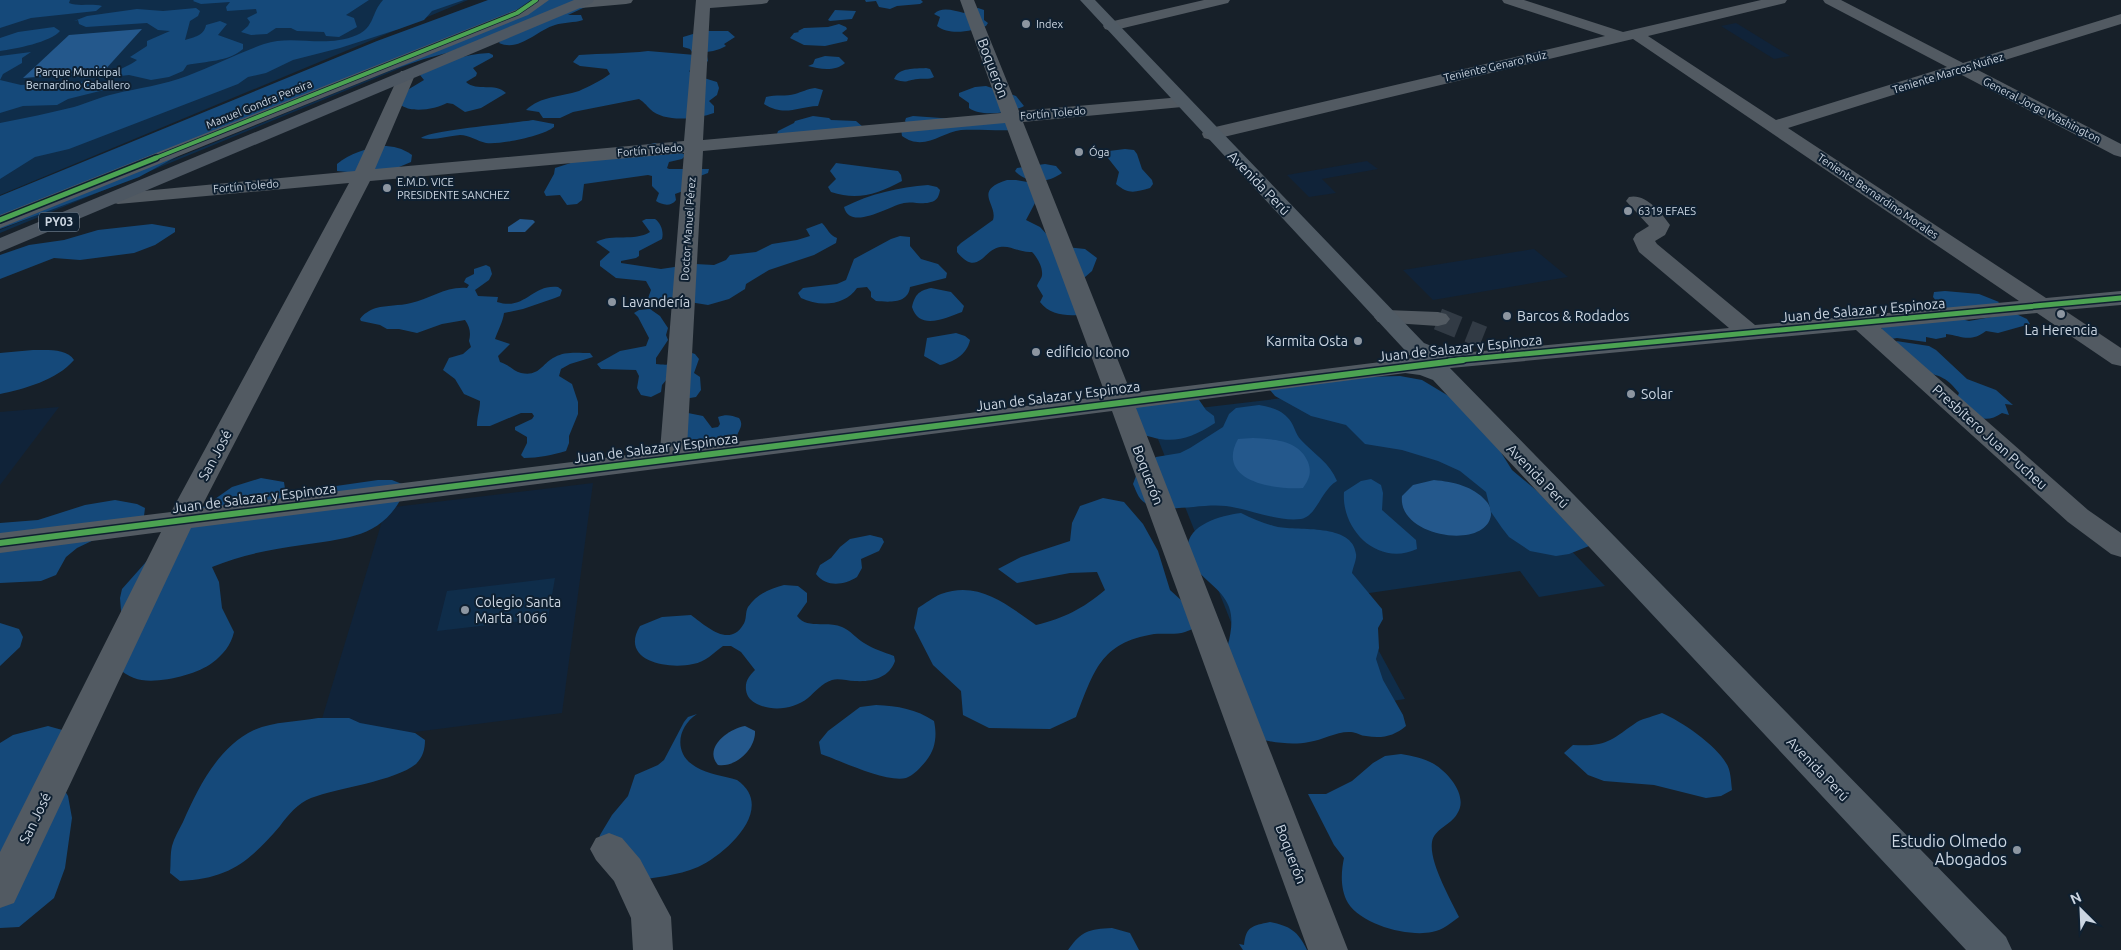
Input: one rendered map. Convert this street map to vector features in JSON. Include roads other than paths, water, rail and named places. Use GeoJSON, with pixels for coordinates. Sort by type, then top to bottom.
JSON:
{"type":"FeatureCollection","features":[{"type":"Feature","properties":{"kind":"highway","name":"PY03"},"geometry":{"type":"LineString","coordinates":[[0,246],[584,1]]}},
{"type":"Feature","properties":{"kind":"main road","name":"Avenida Perú"},"geometry":{"type":"LineString","coordinates":[[1087,0],[1211,134],[1988,948]]}},
{"type":"Feature","properties":{"kind":"street","name":"Manuel Gondra Pereira"},"geometry":{"type":"LineString","coordinates":[[0,206],[518,0]]}},
{"type":"Feature","properties":{"kind":"street"},"geometry":{"type":"LineString","coordinates":[[0,222],[514,16],[542,0]]}},
{"type":"Feature","properties":{"kind":"street"},"geometry":{"type":"LineString","coordinates":[[584,1],[626,0]]}},
{"type":"Feature","properties":{"kind":"street"},"geometry":{"type":"LineString","coordinates":[[703,2],[762,0]]}},
{"type":"Feature","properties":{"kind":"street","name":"Boquerón"},"geometry":{"type":"LineString","coordinates":[[967,0],[1121,401],[1328,950]]}},
{"type":"Feature","properties":{"kind":"street"},"geometry":{"type":"LineString","coordinates":[[1111,26],[1223,0]]}},
{"type":"Feature","properties":{"kind":"street","name":"Teniente Bernardino Morales"},"geometry":{"type":"LineString","coordinates":[[1509,0],[1629,36],[1776,126],[1842,173],[2121,359]]}},
{"type":"Feature","properties":{"kind":"street","name":"Teniente Genaro Ruiz"},"geometry":{"type":"LineString","coordinates":[[1211,134],[1780,0]]}},
{"type":"Feature","properties":{"kind":"street","name":"General Jorge Washington"},"geometry":{"type":"LineString","coordinates":[[1830,0],[2121,151]]}},
{"type":"Feature","properties":{"kind":"street","name":"Doctor Manuel Pérez"},"geometry":{"type":"LineString","coordinates":[[673,459],[703,2]]}},
{"type":"Feature","properties":{"kind":"street","name":"Teniente Marcos Nuñez"},"geometry":{"type":"LineString","coordinates":[[1776,126],[2121,19]]}},
{"type":"Feature","properties":{"kind":"street","name":"San José"},"geometry":{"type":"LineString","coordinates":[[0,891],[181,520],[363,175],[407,76]]}},
{"type":"Feature","properties":{"kind":"street","name":"Fortín Toledo"},"geometry":{"type":"LineString","coordinates":[[118,198],[1182,102]]}},
{"type":"Feature","properties":{"kind":"street"},"geometry":{"type":"LineString","coordinates":[[1636,200],[1660,225],[1658,231],[1644,240],[1647,247],[1749,332]]}},
{"type":"Feature","properties":{"kind":"street","name":"Juan de Salazar y Espinoza"},"geometry":{"type":"LineString","coordinates":[[0,543],[1430,362],[2121,298]]}},
{"type":"Feature","properties":{"kind":"street"},"geometry":{"type":"LineString","coordinates":[[1386,317],[1438,319]]}},
{"type":"Feature","properties":{"kind":"street","name":"Presbítero Juan Pucheu"},"geometry":{"type":"LineString","coordinates":[[1862,322],[2078,516],[2121,547]]}},
{"type":"Feature","properties":{"kind":"street"},"geometry":{"type":"LineString","coordinates":[[1483,337],[1502,356]]}},
{"type":"Feature","properties":{"kind":"street"},"geometry":{"type":"LineString","coordinates":[[609,849],[626,870],[651,917],[653,950]]}},
{"type":"Feature","properties":{"kind":"tunnel"},"geometry":{"type":"LineString","coordinates":[[1438,319],[1483,337]]}},
{"type":"Feature","properties":{"kind":"place","name":"Index"},"geometry":{"type":"Point","coordinates":[1026,24]}},
{"type":"Feature","properties":{"kind":"place","name":"Óga"},"geometry":{"type":"Point","coordinates":[1079,152]}},
{"type":"Feature","properties":{"kind":"place","name":"E.M.D. VICE PRESIDENTE SANCHEZ"},"geometry":{"type":"Point","coordinates":[387,188]}},
{"type":"Feature","properties":{"kind":"place","name":"6319 EFAES"},"geometry":{"type":"Point","coordinates":[1628,211]}},
{"type":"Feature","properties":{"kind":"place","name":"Lavandería"},"geometry":{"type":"Point","coordinates":[612,302]}},
{"type":"Feature","properties":{"kind":"place","name":"La Herencia"},"geometry":{"type":"Point","coordinates":[2061,314]}},
{"type":"Feature","properties":{"kind":"place","name":"Barcos & Rodados"},"geometry":{"type":"Point","coordinates":[1507,316]}},
{"type":"Feature","properties":{"kind":"place","name":"Karmita Osta"},"geometry":{"type":"Point","coordinates":[1358,341]}},
{"type":"Feature","properties":{"kind":"place","name":"edificio Icono"},"geometry":{"type":"Point","coordinates":[1036,352]}},
{"type":"Feature","properties":{"kind":"place","name":"Solar"},"geometry":{"type":"Point","coordinates":[1631,394]}},
{"type":"Feature","properties":{"kind":"place","name":"Colegio Santa Marta 1066"},"geometry":{"type":"Point","coordinates":[465,610]}},
{"type":"Feature","properties":{"kind":"place","name":"Estudio Olmedo Abogados"},"geometry":{"type":"Point","coordinates":[2017,850]}},
{"type":"Feature","properties":{"kind":"park label","name":"Parque Municipal Bernardino Caballero"},"geometry":{"type":"Point","coordinates":[78,78]}}]}
